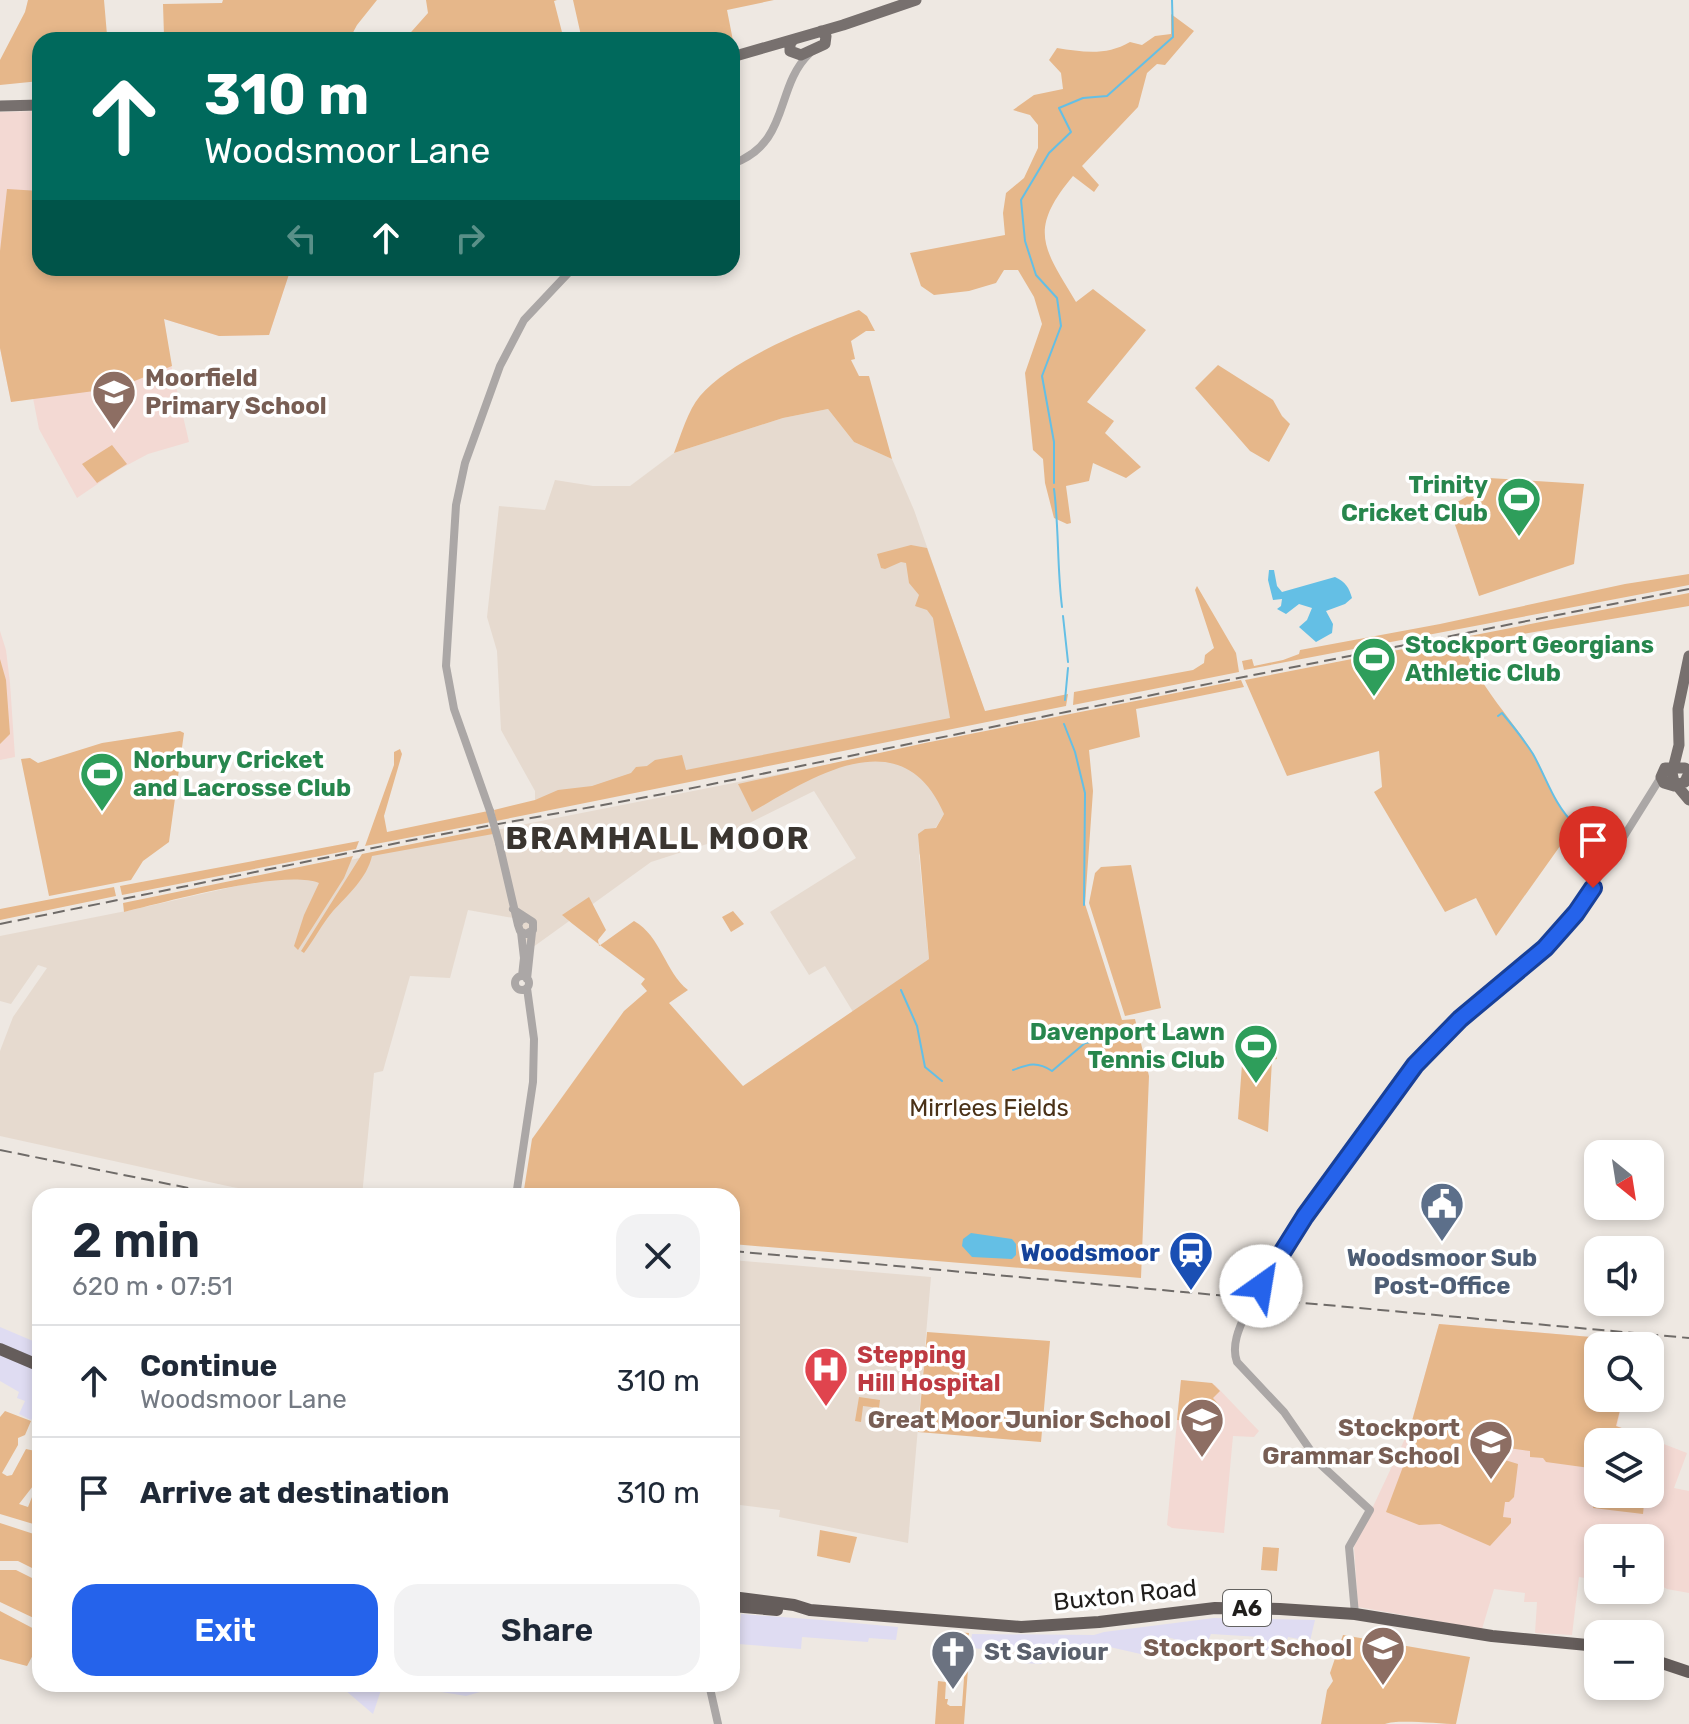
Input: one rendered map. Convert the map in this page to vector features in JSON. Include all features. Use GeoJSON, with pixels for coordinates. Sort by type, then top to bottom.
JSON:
{"type":"FeatureCollection","features":[{"type":"Feature","properties":{"kind":"highway"},"geometry":{"type":"LineString","coordinates":[[0,1349],[32,1363]]}},
{"type":"Feature","properties":{"kind":"highway","name":"Buxton Road"},"geometry":{"type":"LineString","coordinates":[[740,1598],[800,1608]]}},
{"type":"Feature","properties":{"kind":"highway","name":"Buxton Road"},"geometry":{"type":"LineString","coordinates":[[740,1607],[789,1611],[800,1608],[1021,1627],[1099,1622],[1215,1608],[1280,1609],[1355,1614],[1492,1636],[1584,1645]]}},
{"type":"Feature","properties":{"kind":"highway"},"geometry":{"type":"LineString","coordinates":[[1664,1664],[1689,1672]]}},
{"type":"Feature","properties":{"kind":"main road"},"geometry":{"type":"LineString","coordinates":[[791,48],[843,25],[916,0]]}},
{"type":"Feature","properties":{"kind":"main road"},"geometry":{"type":"LineString","coordinates":[[791,48],[801,55],[812,51],[825,44],[824,35]]}},
{"type":"Feature","properties":{"kind":"main road"},"geometry":{"type":"LineString","coordinates":[[0,106],[32,105]]}},
{"type":"Feature","properties":{"kind":"main road"},"geometry":{"type":"LineString","coordinates":[[1689,656],[1678,709],[1677,778],[1689,800]]}},
{"type":"Feature","properties":{"kind":"street"},"geometry":{"type":"LineString","coordinates":[[791,48],[793,77]]}},
{"type":"Feature","properties":{"kind":"street"},"geometry":{"type":"LineString","coordinates":[[740,160],[767,139],[783,109],[793,77],[812,51]]}},
{"type":"Feature","properties":{"kind":"street"},"geometry":{"type":"LineString","coordinates":[[517,1188],[532,1093],[533,1029],[524,983],[524,958],[499,843],[454,709],[446,666],[456,505],[465,463],[500,366],[524,320],[565,276]]}},
{"type":"Feature","properties":{"kind":"street"},"geometry":{"type":"LineString","coordinates":[[1355,1614],[1349,1547],[1370,1510],[1320,1464],[1284,1412],[1237,1362],[1234,1357],[1236,1340],[1246,1313],[1305,1216],[1374,1118],[1434,1043],[1535,957],[1576,913],[1654,793],[1677,778]]}},
{"type":"Feature","properties":{"kind":"street"},"geometry":{"type":"LineString","coordinates":[[512,908],[533,922],[524,983]]}},
{"type":"Feature","properties":{"kind":"street"},"geometry":{"type":"LineString","coordinates":[[520,929],[521,920],[526,918]]}},
{"type":"Feature","properties":{"kind":"street"},"geometry":{"type":"LineString","coordinates":[[520,929],[526,934],[532,932]]}},
{"type":"Feature","properties":{"kind":"street"},"geometry":{"type":"LineString","coordinates":[[711,1692],[718,1724]]}},
{"type":"Feature","properties":{"kind":"shaded area"},"geometry":{"type":"Polygon","coordinates":[[[32,111],[32,276],[288,276],[269,335],[219,336],[164,319],[189,442],[148,454],[77,498],[39,429],[33,398],[11,402],[0,348],[0,112],[32,111]]]}},
{"type":"Feature","properties":{"kind":"shaded area"},"geometry":{"type":"Polygon","coordinates":[[[828,409],[854,442],[892,459],[914,510],[985,712],[535,800],[535,791],[501,730],[497,651],[487,617],[499,506],[545,510],[555,480],[593,486],[630,486],[674,453],[783,418],[828,409]]]}},
{"type":"Feature","properties":{"kind":"shaded area"},"geometry":{"type":"Polygon","coordinates":[[[0,631],[10,683],[15,757],[0,760],[0,631]]]}},
{"type":"Feature","properties":{"kind":"shaded area"},"geometry":{"type":"Polygon","coordinates":[[[927,745],[944,814],[919,855],[929,959],[853,1012],[825,966],[809,975],[770,912],[856,858],[814,791],[707,844],[651,862],[529,950],[519,919],[468,910],[450,978],[410,976],[383,1071],[374,1073],[363,1188],[238,1188],[0,1136],[0,1051],[13,1017],[47,968],[38,965],[11,1004],[0,1001],[0,936],[136,909],[399,849],[927,745]]]}},
{"type":"Feature","properties":{"kind":"shaded area","name":"Stepping Hill Hospital"},"geometry":{"type":"Polygon","coordinates":[[[740,1261],[931,1277],[908,1543],[779,1517],[780,1510],[740,1505],[740,1261]]]}},
{"type":"Feature","properties":{"kind":"shaded area","name":"Stockport Grammar School"},"geometry":{"type":"Polygon","coordinates":[[[1439,1324],[1584,1336],[1584,1412],[1620,1412],[1617,1426],[1622,1428],[1584,1428],[1584,1508],[1664,1508],[1664,1444],[1687,1453],[1674,1488],[1689,1491],[1689,1593],[1664,1587],[1664,1524],[1584,1524],[1584,1578],[1579,1577],[1572,1635],[1535,1633],[1537,1602],[1524,1602],[1525,1593],[1494,1589],[1482,1629],[1358,1607],[1354,1547],[1410,1428],[1439,1324]]]}},
{"type":"Feature","properties":{"kind":"shaded area"},"geometry":{"type":"Polygon","coordinates":[[[0,1327],[32,1341],[31,1420],[19,1414],[25,1401],[17,1398],[19,1392],[0,1381],[0,1327]]]}},
{"type":"Feature","properties":{"kind":"shaded area","name":"Great Moor Junior School"},"geometry":{"type":"Polygon","coordinates":[[[1181,1380],[1215,1385],[1259,1431],[1254,1437],[1233,1436],[1224,1533],[1167,1525],[1181,1380]]]}},
{"type":"Feature","properties":{"kind":"shaded area"},"geometry":{"type":"Polygon","coordinates":[[[741,1614],[898,1627],[896,1640],[869,1638],[868,1642],[802,1637],[801,1649],[740,1644],[741,1614]]]}},
{"type":"Feature","properties":{"kind":"shaded area"},"geometry":{"type":"Polygon","coordinates":[[[1214,1618],[1315,1620],[1310,1641],[1288,1637],[1282,1655],[1257,1647],[1260,1637],[1211,1634],[1208,1641],[1198,1638],[1195,1645],[1167,1637],[1158,1658],[1101,1645],[1097,1660],[1077,1654],[1043,1656],[1042,1664],[1020,1663],[1020,1652],[970,1648],[972,1634],[1094,1635],[1214,1618]]]}},
{"type":"Feature","properties":{"kind":"shaded area"},"geometry":{"type":"Polygon","coordinates":[[[347,1692],[380,1692],[373,1714],[347,1692]]]}},
{"type":"Feature","properties":{"kind":"shaded area"},"geometry":{"type":"Polygon","coordinates":[[[441,1692],[480,1692],[466,1696],[441,1692]]]}},
{"type":"Feature","properties":{"kind":"green space"},"geometry":{"type":"Polygon","coordinates":[[[28,0],[104,0],[107,32],[32,32],[32,82],[0,85],[0,60],[28,0]]]}},
{"type":"Feature","properties":{"kind":"green space"},"geometry":{"type":"Polygon","coordinates":[[[223,0],[377,0],[353,32],[164,32],[163,4],[222,3],[223,0]]]}},
{"type":"Feature","properties":{"kind":"green space"},"geometry":{"type":"Polygon","coordinates":[[[426,0],[557,0],[554,1],[562,32],[411,32],[428,13],[426,0]]]}},
{"type":"Feature","properties":{"kind":"green space"},"geometry":{"type":"Polygon","coordinates":[[[573,0],[774,0],[727,10],[731,32],[580,32],[573,0]]]}},
{"type":"Feature","properties":{"kind":"green space"},"geometry":{"type":"Polygon","coordinates":[[[1171,14],[1194,31],[1165,65],[1157,64],[1147,73],[1138,107],[1082,166],[1099,185],[1094,192],[1073,176],[1050,211],[1045,226],[1049,253],[1076,302],[1093,289],[1146,330],[1087,402],[1114,421],[1105,433],[1141,467],[1126,478],[1093,463],[1089,481],[1066,486],[1071,523],[1067,524],[1054,518],[1045,483],[1043,459],[1033,450],[1025,373],[1042,324],[1034,297],[1018,270],[1004,270],[996,283],[969,291],[934,295],[921,286],[910,253],[1005,235],[1003,213],[1006,193],[1024,178],[1038,148],[1038,125],[1030,115],[1013,110],[1034,95],[1063,89],[1061,73],[1049,60],[1057,48],[1094,52],[1130,42],[1142,45],[1155,36],[1171,34],[1171,14]]]}},
{"type":"Feature","properties":{"kind":"green space"},"geometry":{"type":"Polygon","coordinates":[[[7,189],[32,191],[32,276],[288,276],[269,335],[219,336],[164,319],[172,366],[117,388],[11,402],[0,348],[0,251],[7,189]]]}},
{"type":"Feature","properties":{"kind":"green space"},"geometry":{"type":"Polygon","coordinates":[[[859,310],[867,316],[875,331],[866,331],[851,341],[855,359],[851,360],[859,376],[869,376],[892,459],[854,442],[828,409],[783,418],[674,453],[692,408],[714,382],[731,369],[774,346],[859,310]]]}},
{"type":"Feature","properties":{"kind":"green space"},"geometry":{"type":"Polygon","coordinates":[[[1218,365],[1273,400],[1290,424],[1269,462],[1250,451],[1195,388],[1218,365]]]}},
{"type":"Feature","properties":{"kind":"green space"},"geometry":{"type":"Polygon","coordinates":[[[112,445],[127,464],[97,483],[82,464],[112,445]]]}},
{"type":"Feature","properties":{"kind":"green space","name":"Trinity Cricket Club"},"geometry":{"type":"Polygon","coordinates":[[[1489,478],[1584,484],[1574,564],[1479,596],[1449,507],[1488,484],[1489,478]]]}},
{"type":"Feature","properties":{"kind":"green space"},"geometry":{"type":"Polygon","coordinates":[[[911,545],[927,548],[985,711],[1068,694],[1066,706],[496,821],[494,810],[535,800],[558,790],[592,786],[631,773],[636,767],[647,766],[655,760],[682,755],[686,770],[950,718],[933,618],[927,610],[915,606],[919,595],[909,583],[906,563],[881,568],[877,554],[911,545]]]}},
{"type":"Feature","properties":{"kind":"green space"},"geometry":{"type":"Polygon","coordinates":[[[1689,574],[1689,585],[1244,670],[1242,661],[1252,659],[1254,666],[1283,660],[1299,654],[1300,650],[1625,584],[1689,574]]]}},
{"type":"Feature","properties":{"kind":"green space"},"geometry":{"type":"Polygon","coordinates":[[[1197,586],[1236,653],[1239,672],[1073,705],[1074,692],[1193,670],[1204,663],[1205,655],[1214,648],[1195,590],[1197,586]]]}},
{"type":"Feature","properties":{"kind":"green space"},"geometry":{"type":"Polygon","coordinates":[[[1689,593],[1689,606],[1463,644],[1478,674],[1537,760],[1555,799],[1575,825],[1496,936],[1476,898],[1445,912],[1374,792],[1382,787],[1379,751],[1287,776],[1245,680],[1689,593]]]}},
{"type":"Feature","properties":{"kind":"green space"},"geometry":{"type":"Polygon","coordinates":[[[0,659],[6,680],[10,734],[0,744],[0,659]]]}},
{"type":"Feature","properties":{"kind":"green space","name":"Mirrlees Fields"},"geometry":{"type":"Polygon","coordinates":[[[1241,680],[1244,687],[1136,709],[1140,737],[1089,750],[1093,791],[1085,904],[1122,1020],[1135,1019],[1149,1076],[1141,1278],[740,1245],[740,1188],[524,1188],[532,1139],[624,1011],[647,991],[641,984],[645,979],[600,945],[634,921],[651,936],[674,974],[688,990],[669,1003],[743,1086],[929,959],[918,834],[925,829],[936,828],[944,814],[927,785],[905,768],[882,762],[856,764],[829,772],[752,812],[738,784],[1241,680]]]}},
{"type":"Feature","properties":{"kind":"green space","name":"Norbury Cricket and Lacrosse Club"},"geometry":{"type":"Polygon","coordinates":[[[180,731],[184,733],[169,842],[143,861],[131,880],[49,896],[21,759],[30,758],[38,763],[102,743],[180,731]]]}},
{"type":"Feature","properties":{"kind":"green space"},"geometry":{"type":"Polygon","coordinates":[[[400,749],[402,754],[384,816],[387,832],[488,811],[491,822],[365,846],[394,765],[394,752],[400,749]]]}},
{"type":"Feature","properties":{"kind":"green space"},"geometry":{"type":"Polygon","coordinates":[[[492,828],[493,834],[372,856],[361,879],[329,916],[304,953],[301,951],[362,854],[492,828]]]}},
{"type":"Feature","properties":{"kind":"green space"},"geometry":{"type":"Polygon","coordinates":[[[359,841],[356,849],[122,895],[120,886],[359,841]]]}},
{"type":"Feature","properties":{"kind":"green space"},"geometry":{"type":"Polygon","coordinates":[[[353,856],[344,878],[298,950],[294,946],[319,883],[279,880],[252,883],[124,912],[123,903],[353,856]]]}},
{"type":"Feature","properties":{"kind":"green space"},"geometry":{"type":"Polygon","coordinates":[[[1131,865],[1161,1008],[1125,1016],[1089,903],[1095,873],[1101,867],[1131,865]]]}},
{"type":"Feature","properties":{"kind":"green space"},"geometry":{"type":"Polygon","coordinates":[[[114,887],[116,896],[0,920],[0,909],[114,887]]]}},
{"type":"Feature","properties":{"kind":"green space"},"geometry":{"type":"Polygon","coordinates":[[[589,897],[606,930],[598,940],[599,944],[562,915],[589,897]]]}},
{"type":"Feature","properties":{"kind":"green space"},"geometry":{"type":"Polygon","coordinates":[[[733,911],[744,924],[731,932],[722,917],[733,911]]]}},
{"type":"Feature","properties":{"kind":"green space","name":"Davenport Lawn Tennis Club"},"geometry":{"type":"Polygon","coordinates":[[[1272,1030],[1277,1059],[1272,1060],[1268,1132],[1238,1119],[1244,1037],[1272,1030]]]}},
{"type":"Feature","properties":{"kind":"green space"},"geometry":{"type":"Polygon","coordinates":[[[1439,1324],[1584,1336],[1584,1412],[1620,1412],[1616,1426],[1622,1428],[1584,1428],[1584,1467],[1546,1462],[1543,1458],[1530,1457],[1530,1451],[1508,1448],[1505,1460],[1518,1464],[1514,1497],[1505,1502],[1503,1517],[1511,1518],[1511,1523],[1490,1546],[1440,1524],[1419,1525],[1386,1512],[1416,1432],[1410,1428],[1439,1324]]]}},
{"type":"Feature","properties":{"kind":"green space"},"geometry":{"type":"Polygon","coordinates":[[[927,1332],[1050,1341],[1041,1442],[918,1432],[927,1332]]]}},
{"type":"Feature","properties":{"kind":"green space"},"geometry":{"type":"Polygon","coordinates":[[[1181,1380],[1212,1383],[1220,1391],[1213,1398],[1220,1406],[1215,1423],[1177,1420],[1181,1380]]]}},
{"type":"Feature","properties":{"kind":"green space"},"geometry":{"type":"Polygon","coordinates":[[[859,1397],[880,1400],[879,1408],[863,1406],[861,1422],[855,1421],[859,1397]]]}},
{"type":"Feature","properties":{"kind":"green space"},"geometry":{"type":"Polygon","coordinates":[[[5,1411],[31,1421],[25,1435],[18,1438],[18,1445],[2,1473],[12,1475],[26,1449],[32,1450],[32,1487],[19,1504],[28,1507],[32,1497],[32,1524],[0,1514],[0,1417],[5,1411]]]}},
{"type":"Feature","properties":{"kind":"green space"},"geometry":{"type":"Polygon","coordinates":[[[1593,1508],[1644,1508],[1643,1514],[1593,1508]]]}},
{"type":"Feature","properties":{"kind":"green space"},"geometry":{"type":"Polygon","coordinates":[[[0,1523],[32,1533],[32,1568],[18,1561],[0,1561],[0,1523]]]}},
{"type":"Feature","properties":{"kind":"green space"},"geometry":{"type":"Polygon","coordinates":[[[820,1530],[857,1537],[850,1563],[817,1556],[820,1530]]]}},
{"type":"Feature","properties":{"kind":"green space"},"geometry":{"type":"Polygon","coordinates":[[[1263,1547],[1279,1548],[1277,1571],[1261,1570],[1263,1547]]]}},
{"type":"Feature","properties":{"kind":"green space"},"geometry":{"type":"Polygon","coordinates":[[[0,1570],[16,1570],[32,1578],[32,1617],[0,1602],[0,1570]]]}},
{"type":"Feature","properties":{"kind":"green space"},"geometry":{"type":"Polygon","coordinates":[[[0,1611],[32,1628],[32,1657],[27,1666],[0,1659],[0,1611]]]}},
{"type":"Feature","properties":{"kind":"green space"},"geometry":{"type":"Polygon","coordinates":[[[944,1631],[969,1633],[965,1662],[958,1666],[957,1671],[946,1670],[946,1666],[940,1665],[944,1631]]]}},
{"type":"Feature","properties":{"kind":"green space","name":"Stockport School"},"geometry":{"type":"Polygon","coordinates":[[[1343,1635],[1470,1657],[1456,1724],[1321,1724],[1327,1690],[1333,1681],[1330,1673],[1343,1635]]]}},
{"type":"Feature","properties":{"kind":"green space"},"geometry":{"type":"Polygon","coordinates":[[[961,1668],[968,1669],[964,1724],[935,1724],[938,1681],[946,1682],[947,1704],[962,1706],[964,1678],[961,1668]]]}},
{"type":"Feature","properties":{"kind":"water"},"geometry":{"type":"Polygon","coordinates":[[[1269,570],[1274,570],[1277,586],[1282,592],[1335,577],[1344,583],[1352,598],[1326,611],[1333,624],[1332,633],[1316,642],[1299,627],[1307,620],[1312,608],[1299,604],[1286,614],[1277,609],[1282,599],[1273,600],[1269,570]]]}},
{"type":"Feature","properties":{"kind":"water"},"geometry":{"type":"Polygon","coordinates":[[[971,1233],[1012,1239],[1016,1244],[1016,1255],[1012,1259],[972,1257],[962,1246],[963,1239],[971,1233]]]}},
{"type":"Feature","properties":{"kind":"waterway"},"geometry":{"type":"LineString","coordinates":[[1054,483],[1054,442],[1042,376],[1061,326],[1057,298],[1036,275],[1025,241],[1021,200],[1049,153],[1071,132],[1059,108],[1083,98],[1107,96],[1173,37],[1172,0]]}},
{"type":"Feature","properties":{"kind":"waterway"},"geometry":{"type":"LineString","coordinates":[[1054,489],[1062,607]]}},
{"type":"Feature","properties":{"kind":"waterway"},"geometry":{"type":"LineString","coordinates":[[1063,616],[1068,662]]}},
{"type":"Feature","properties":{"kind":"waterway"},"geometry":{"type":"LineString","coordinates":[[1065,700],[1068,668]]}},
{"type":"Feature","properties":{"kind":"waterway"},"geometry":{"type":"LineString","coordinates":[[1498,716],[1502,713],[1526,744],[1556,800],[1575,825]]}},
{"type":"Feature","properties":{"kind":"waterway"},"geometry":{"type":"LineString","coordinates":[[1064,724],[1085,793],[1084,905]]}},
{"type":"Feature","properties":{"kind":"waterway"},"geometry":{"type":"LineString","coordinates":[[901,990],[917,1026],[925,1067],[942,1081]]}},
{"type":"Feature","properties":{"kind":"waterway"},"geometry":{"type":"LineString","coordinates":[[1013,1070],[1033,1064],[1052,1071],[1085,1043],[1122,1033]]}},
{"type":"Feature","properties":{"kind":"railway"},"geometry":{"type":"LineString","coordinates":[[0,924],[1689,589]]}},
{"type":"Feature","properties":{"kind":"railway"},"geometry":{"type":"LineString","coordinates":[[0,1150],[188,1188]]}},
{"type":"Feature","properties":{"kind":"railway"},"geometry":{"type":"LineString","coordinates":[[740,1252],[1689,1338]]}},
{"type":"Feature","properties":{"kind":"place","name":"Moorfield Primary School"},"geometry":{"type":"Point","coordinates":[114,431]}},
{"type":"Feature","properties":{"kind":"place","name":"Trinity Cricket Club"},"geometry":{"type":"Point","coordinates":[1519,538]}},
{"type":"Feature","properties":{"kind":"place","name":"Stockport Georgians Athletic Club"},"geometry":{"type":"Point","coordinates":[1374,698]}},
{"type":"Feature","properties":{"kind":"place","name":"Norbury Cricket and Lacrosse Club"},"geometry":{"type":"Point","coordinates":[102,813]}},
{"type":"Feature","properties":{"kind":"place","name":"Davenport Lawn Tennis Club"},"geometry":{"type":"Point","coordinates":[1256,1085]}},
{"type":"Feature","properties":{"kind":"place","name":"Woodsmoor Sub Post-Office"},"geometry":{"type":"Point","coordinates":[1442,1243]}},
{"type":"Feature","properties":{"kind":"place","name":"Woodsmoor"},"geometry":{"type":"Point","coordinates":[1191,1292]}},
{"type":"Feature","properties":{"kind":"place","name":"Stepping Hill Hospital"},"geometry":{"type":"Point","coordinates":[826,1408]}},
{"type":"Feature","properties":{"kind":"place","name":"Great Moor Junior School"},"geometry":{"type":"Point","coordinates":[1202,1459]}},
{"type":"Feature","properties":{"kind":"place","name":"Stockport Grammar School"},"geometry":{"type":"Point","coordinates":[1491,1481]}},
{"type":"Feature","properties":{"kind":"place","name":"Stockport School"},"geometry":{"type":"Point","coordinates":[1383,1687]}},
{"type":"Feature","properties":{"kind":"place","name":"St Saviour"},"geometry":{"type":"Point","coordinates":[953,1691]}},
{"type":"Feature","properties":{"kind":"district","name":"BRAMHALL MOOR"},"geometry":{"type":"Point","coordinates":[658,838]}},
{"type":"Feature","properties":{"kind":"route"},"geometry":{"type":"LineString","coordinates":[[1261,1286],[1305,1216],[1415,1065],[1460,1019],[1545,948],[1593,888]]}}]}
